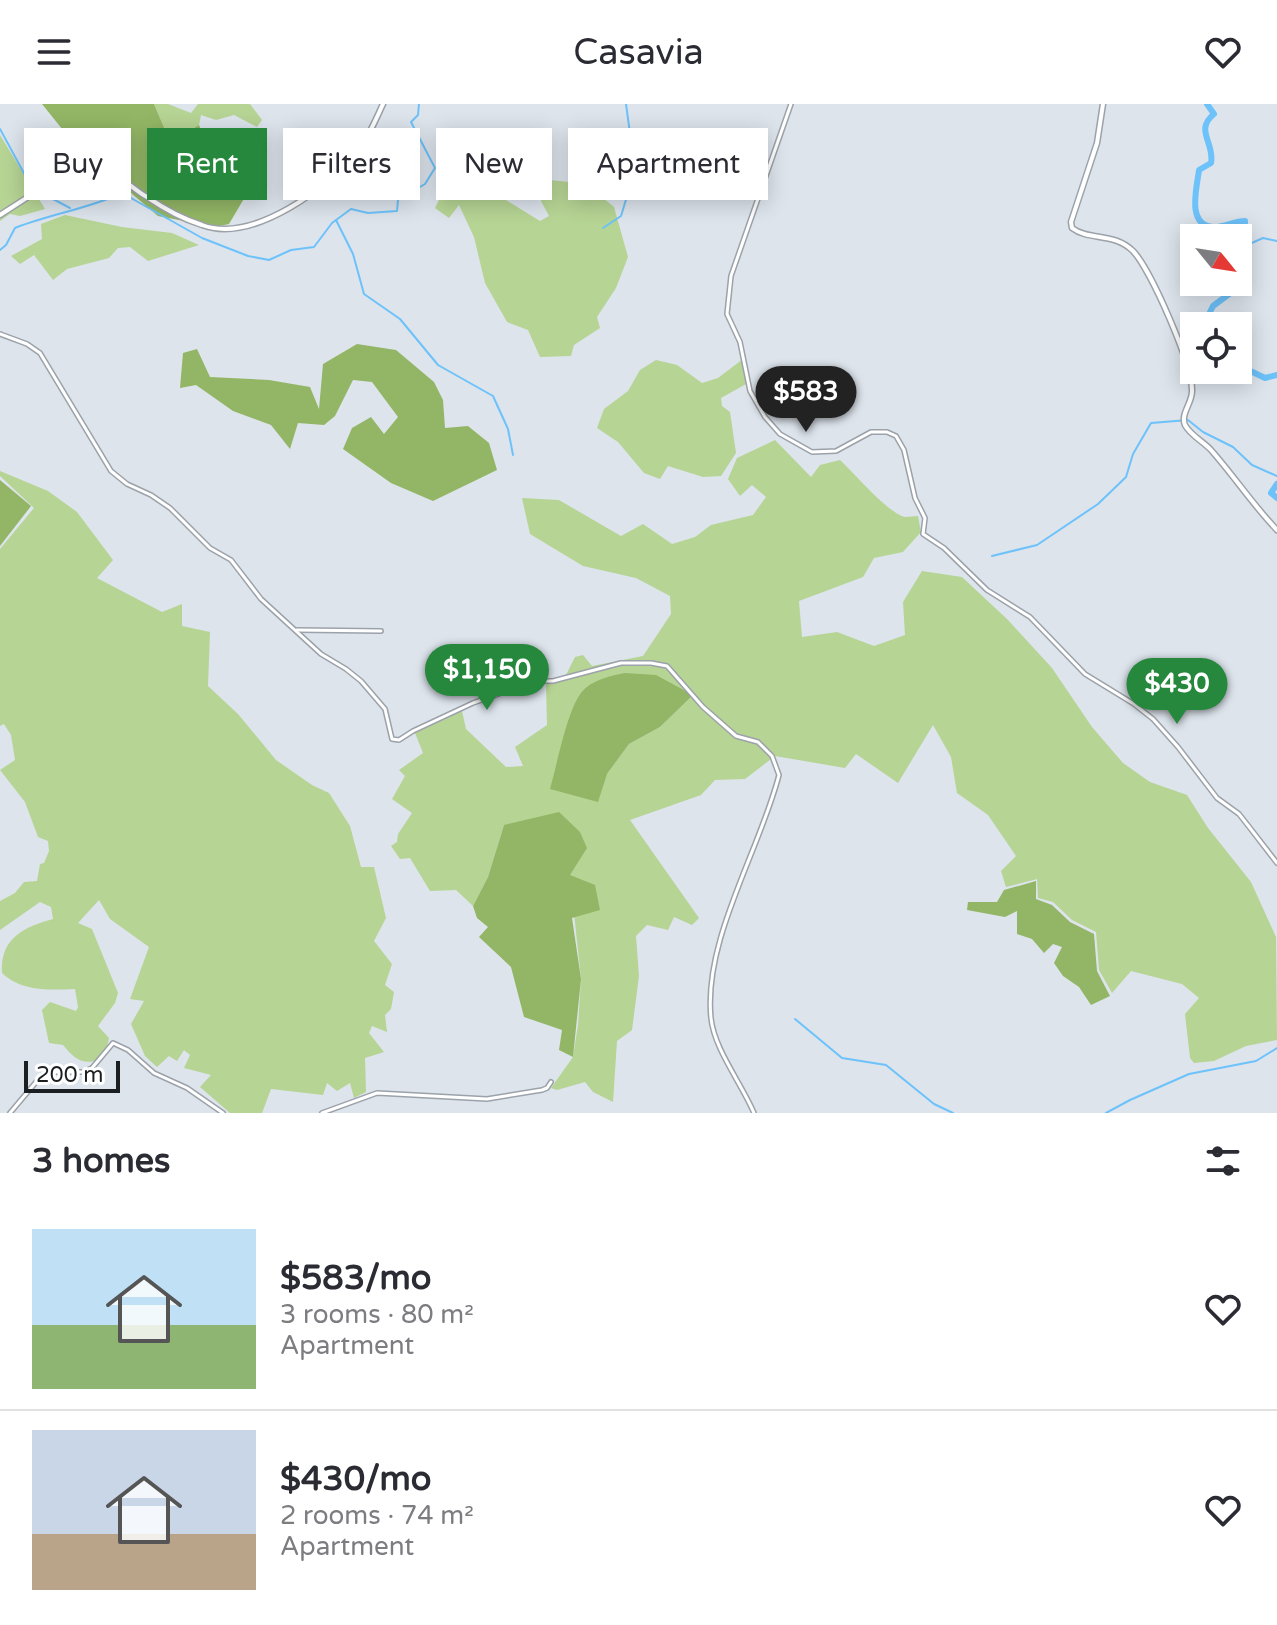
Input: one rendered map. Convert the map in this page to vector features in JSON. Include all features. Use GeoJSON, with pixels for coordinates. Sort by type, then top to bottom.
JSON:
{"type":"FeatureCollection","features":[{"type":"Feature","properties":{"kind":"street"},"geometry":{"type":"LineString","coordinates":[[0,215],[42,188],[107,173],[118,176],[148,199],[199,224],[224,229],[246,227],[284,210],[335,174],[362,145],[383,104]]}},
{"type":"Feature","properties":{"kind":"street"},"geometry":{"type":"LineString","coordinates":[[791,104],[731,276],[727,314],[740,342],[750,391],[757,406],[784,438],[812,452],[836,451],[871,432],[887,432],[896,436],[904,450],[915,498],[925,518],[923,534],[944,548],[987,590],[1030,617],[1085,674],[1153,719],[1217,798],[1245,821],[1277,863]]}},
{"type":"Feature","properties":{"kind":"street"},"geometry":{"type":"LineString","coordinates":[[1103,104],[1097,143],[1071,222],[1072,228],[1121,242],[1137,255],[1163,305],[1191,380],[1192,396],[1184,420],[1186,427],[1211,450],[1252,504],[1277,530]]}},
{"type":"Feature","properties":{"kind":"street"},"geometry":{"type":"LineString","coordinates":[[0,334],[27,344],[40,353],[111,471],[127,484],[170,508],[210,548],[223,553],[261,599],[321,654],[346,669],[373,695],[385,709],[392,739],[399,740],[473,703],[535,681],[553,681],[621,663],[651,663],[667,666],[703,707],[736,736],[758,742],[772,756],[779,775],[765,822],[726,921],[710,1000],[710,1020],[754,1113]]}},
{"type":"Feature","properties":{"kind":"street"},"geometry":{"type":"LineString","coordinates":[[297,630],[381,631]]}},
{"type":"Feature","properties":{"kind":"street"},"geometry":{"type":"LineString","coordinates":[[10,1113],[42,1075],[83,1072],[92,1068],[113,1043],[128,1050],[154,1073],[187,1088],[223,1113]]}},
{"type":"Feature","properties":{"kind":"street"},"geometry":{"type":"LineString","coordinates":[[322,1113],[377,1093],[487,1099],[542,1090],[551,1082]]}},
{"type":"Feature","properties":{"kind":"green space"},"geometry":{"type":"Polygon","coordinates":[[[42,104],[154,104],[164,128],[147,128],[147,200],[243,200],[229,224],[215,227],[158,216],[131,193],[131,128],[61,128],[42,104]]]}},
{"type":"Feature","properties":{"kind":"green space"},"geometry":{"type":"Polygon","coordinates":[[[154,104],[168,104],[191,113],[198,104],[250,104],[262,120],[257,127],[234,115],[216,120],[201,115],[199,125],[194,128],[164,128],[154,104]]]}},
{"type":"Feature","properties":{"kind":"green space"},"geometry":{"type":"Polygon","coordinates":[[[0,135],[24,174],[24,200],[40,200],[45,209],[20,216],[10,214],[0,221],[0,135]]]}},
{"type":"Feature","properties":{"kind":"green space"},"geometry":{"type":"Polygon","coordinates":[[[552,180],[568,182],[568,200],[606,200],[614,207],[628,257],[616,288],[597,317],[600,328],[574,345],[571,356],[540,357],[528,330],[507,322],[485,283],[474,237],[459,205],[449,218],[435,208],[439,200],[506,200],[540,221],[549,216],[541,201],[552,200],[552,180]]]}},
{"type":"Feature","properties":{"kind":"green space"},"geometry":{"type":"Polygon","coordinates":[[[65,215],[172,233],[199,245],[148,261],[130,247],[118,248],[109,258],[67,269],[53,280],[34,255],[20,264],[11,256],[42,239],[41,224],[65,215]]]}},
{"type":"Feature","properties":{"kind":"green space"},"geometry":{"type":"Polygon","coordinates":[[[357,344],[396,350],[434,382],[443,400],[445,428],[468,426],[489,443],[497,470],[433,501],[391,483],[343,449],[352,428],[371,417],[384,434],[398,417],[372,382],[353,380],[335,416],[324,425],[298,423],[290,449],[271,425],[233,411],[196,385],[180,388],[183,353],[197,349],[210,377],[269,380],[310,387],[319,409],[323,364],[357,344]]]}},
{"type":"Feature","properties":{"kind":"green space"},"geometry":{"type":"Polygon","coordinates":[[[743,359],[748,383],[721,398],[722,406],[730,412],[736,453],[721,476],[703,477],[668,466],[660,479],[644,473],[618,442],[597,428],[604,409],[628,391],[640,370],[656,360],[677,365],[702,383],[718,378],[743,359]]]}},
{"type":"Feature","properties":{"kind":"green space"},"geometry":{"type":"Polygon","coordinates":[[[775,440],[811,477],[820,465],[840,460],[890,509],[905,517],[918,516],[921,532],[903,552],[874,558],[863,577],[799,601],[802,637],[837,632],[874,646],[905,635],[903,602],[922,571],[962,577],[1008,620],[1052,668],[1092,727],[1123,763],[1150,782],[1187,795],[1208,828],[1251,882],[1276,937],[1277,1040],[1246,1046],[1214,1061],[1194,1063],[1190,1058],[1185,1014],[1199,998],[1182,984],[1131,971],[1112,993],[1099,970],[1096,932],[1072,920],[1053,902],[1038,898],[1037,879],[1006,887],[1001,871],[1016,856],[988,815],[957,793],[951,757],[933,725],[898,783],[856,754],[845,768],[775,756],[745,779],[715,780],[701,795],[630,820],[699,918],[692,925],[674,917],[668,930],[647,925],[636,936],[639,976],[632,1030],[617,1041],[613,1102],[593,1092],[585,1082],[557,1090],[551,1088],[573,1057],[578,1025],[581,979],[570,875],[572,869],[504,825],[488,877],[473,906],[456,890],[430,891],[410,858],[400,859],[391,846],[397,842],[398,834],[412,813],[392,799],[405,776],[399,770],[423,753],[415,733],[462,711],[466,729],[506,767],[523,766],[515,747],[547,725],[546,684],[563,681],[575,657],[583,655],[592,666],[643,656],[671,614],[670,596],[636,578],[583,566],[530,534],[522,498],[559,500],[621,536],[643,524],[672,544],[695,537],[711,525],[753,515],[766,497],[752,485],[740,496],[728,479],[737,458],[775,440]],[[693,695],[551,789],[607,774],[629,744],[660,727],[693,695]]]}},
{"type":"Feature","properties":{"kind":"green space"},"geometry":{"type":"Polygon","coordinates":[[[0,471],[48,491],[77,512],[113,560],[97,578],[162,612],[182,604],[182,626],[210,632],[208,686],[238,714],[276,760],[329,793],[350,826],[361,867],[374,867],[386,918],[374,941],[392,964],[385,985],[394,992],[391,1009],[385,1015],[387,1032],[372,1026],[369,1033],[384,1052],[365,1058],[366,1092],[354,1098],[350,1083],[337,1091],[327,1083],[323,1095],[271,1089],[262,1113],[230,1113],[200,1087],[211,1075],[184,1068],[190,1055],[184,1050],[177,1061],[169,1056],[157,1067],[145,1056],[131,1024],[144,1001],[130,999],[149,947],[110,919],[99,900],[78,923],[92,929],[118,993],[115,1003],[98,1026],[109,1038],[97,1061],[82,1061],[63,1045],[49,1043],[42,1010],[50,1002],[76,1011],[75,989],[27,987],[2,973],[5,951],[16,936],[53,919],[51,907],[40,902],[0,930],[0,901],[15,893],[24,882],[37,881],[40,864],[44,863],[49,851],[48,841],[38,837],[25,802],[0,770],[15,760],[11,735],[4,724],[0,726],[0,549],[34,508],[0,476],[0,471]]]}},
{"type":"Feature","properties":{"kind":"green space"},"geometry":{"type":"Polygon","coordinates":[[[0,480],[31,506],[0,546],[0,480]]]}},
{"type":"Feature","properties":{"kind":"green space"},"geometry":{"type":"Polygon","coordinates":[[[625,673],[656,675],[693,695],[660,727],[629,744],[607,774],[598,802],[550,789],[567,725],[581,693],[595,682],[625,673]]]}},
{"type":"Feature","properties":{"kind":"green space"},"geometry":{"type":"Polygon","coordinates":[[[559,812],[580,832],[587,848],[570,875],[595,885],[600,910],[572,918],[581,979],[573,1057],[559,1050],[562,1030],[524,1017],[511,967],[479,937],[488,927],[477,918],[473,906],[488,877],[504,825],[559,812]]]}},
{"type":"Feature","properties":{"kind":"green space"},"geometry":{"type":"Polygon","coordinates":[[[1036,881],[1036,899],[1052,905],[1070,922],[1094,934],[1097,971],[1110,996],[1091,1005],[1079,987],[1063,976],[1054,963],[1062,947],[1053,944],[1044,953],[1032,939],[1017,934],[1017,911],[1005,917],[967,910],[968,902],[997,902],[1004,890],[1036,881]]]}},
{"type":"Feature","properties":{"kind":"waterway"},"geometry":{"type":"LineString","coordinates":[[0,250],[15,228],[122,193],[202,238],[248,256],[269,260],[291,250],[314,247],[332,223],[351,209],[368,213],[397,211],[398,200],[425,184],[435,168],[411,122],[418,115],[419,104]]}},
{"type":"Feature","properties":{"kind":"waterway"},"geometry":{"type":"LineString","coordinates":[[603,228],[621,216],[635,170],[626,104]]}},
{"type":"Feature","properties":{"kind":"waterway"},"geometry":{"type":"LineString","coordinates":[[1207,104],[1214,114],[1208,120],[1205,131],[1211,163],[1199,170],[1196,213],[1205,225],[1213,227],[1245,221],[1244,283],[1213,306],[1210,312]]}},
{"type":"Feature","properties":{"kind":"waterway"},"geometry":{"type":"LineString","coordinates":[[0,129],[32,188],[70,208]]}},
{"type":"Feature","properties":{"kind":"waterway"},"geometry":{"type":"LineString","coordinates":[[336,220],[353,254],[364,294],[400,319],[438,365],[493,396],[508,429],[513,455]]}},
{"type":"Feature","properties":{"kind":"waterway"},"geometry":{"type":"LineString","coordinates":[[1252,243],[1263,238],[1277,241]]}},
{"type":"Feature","properties":{"kind":"waterway"},"geometry":{"type":"LineString","coordinates":[[1252,372],[1265,378],[1277,375]]}},
{"type":"Feature","properties":{"kind":"waterway"},"geometry":{"type":"LineString","coordinates":[[992,556],[1037,545],[1098,504],[1126,477],[1133,454],[1151,423],[1188,420],[1203,432],[1233,447],[1252,465],[1277,476]]}},
{"type":"Feature","properties":{"kind":"waterway"},"geometry":{"type":"LineString","coordinates":[[1277,484],[1271,493],[1277,498]]}},
{"type":"Feature","properties":{"kind":"waterway"},"geometry":{"type":"LineString","coordinates":[[795,1019],[842,1058],[886,1065],[934,1104],[953,1113]]}},
{"type":"Feature","properties":{"kind":"waterway"},"geometry":{"type":"LineString","coordinates":[[1106,1113],[1189,1074],[1256,1061],[1277,1048]]}}]}
